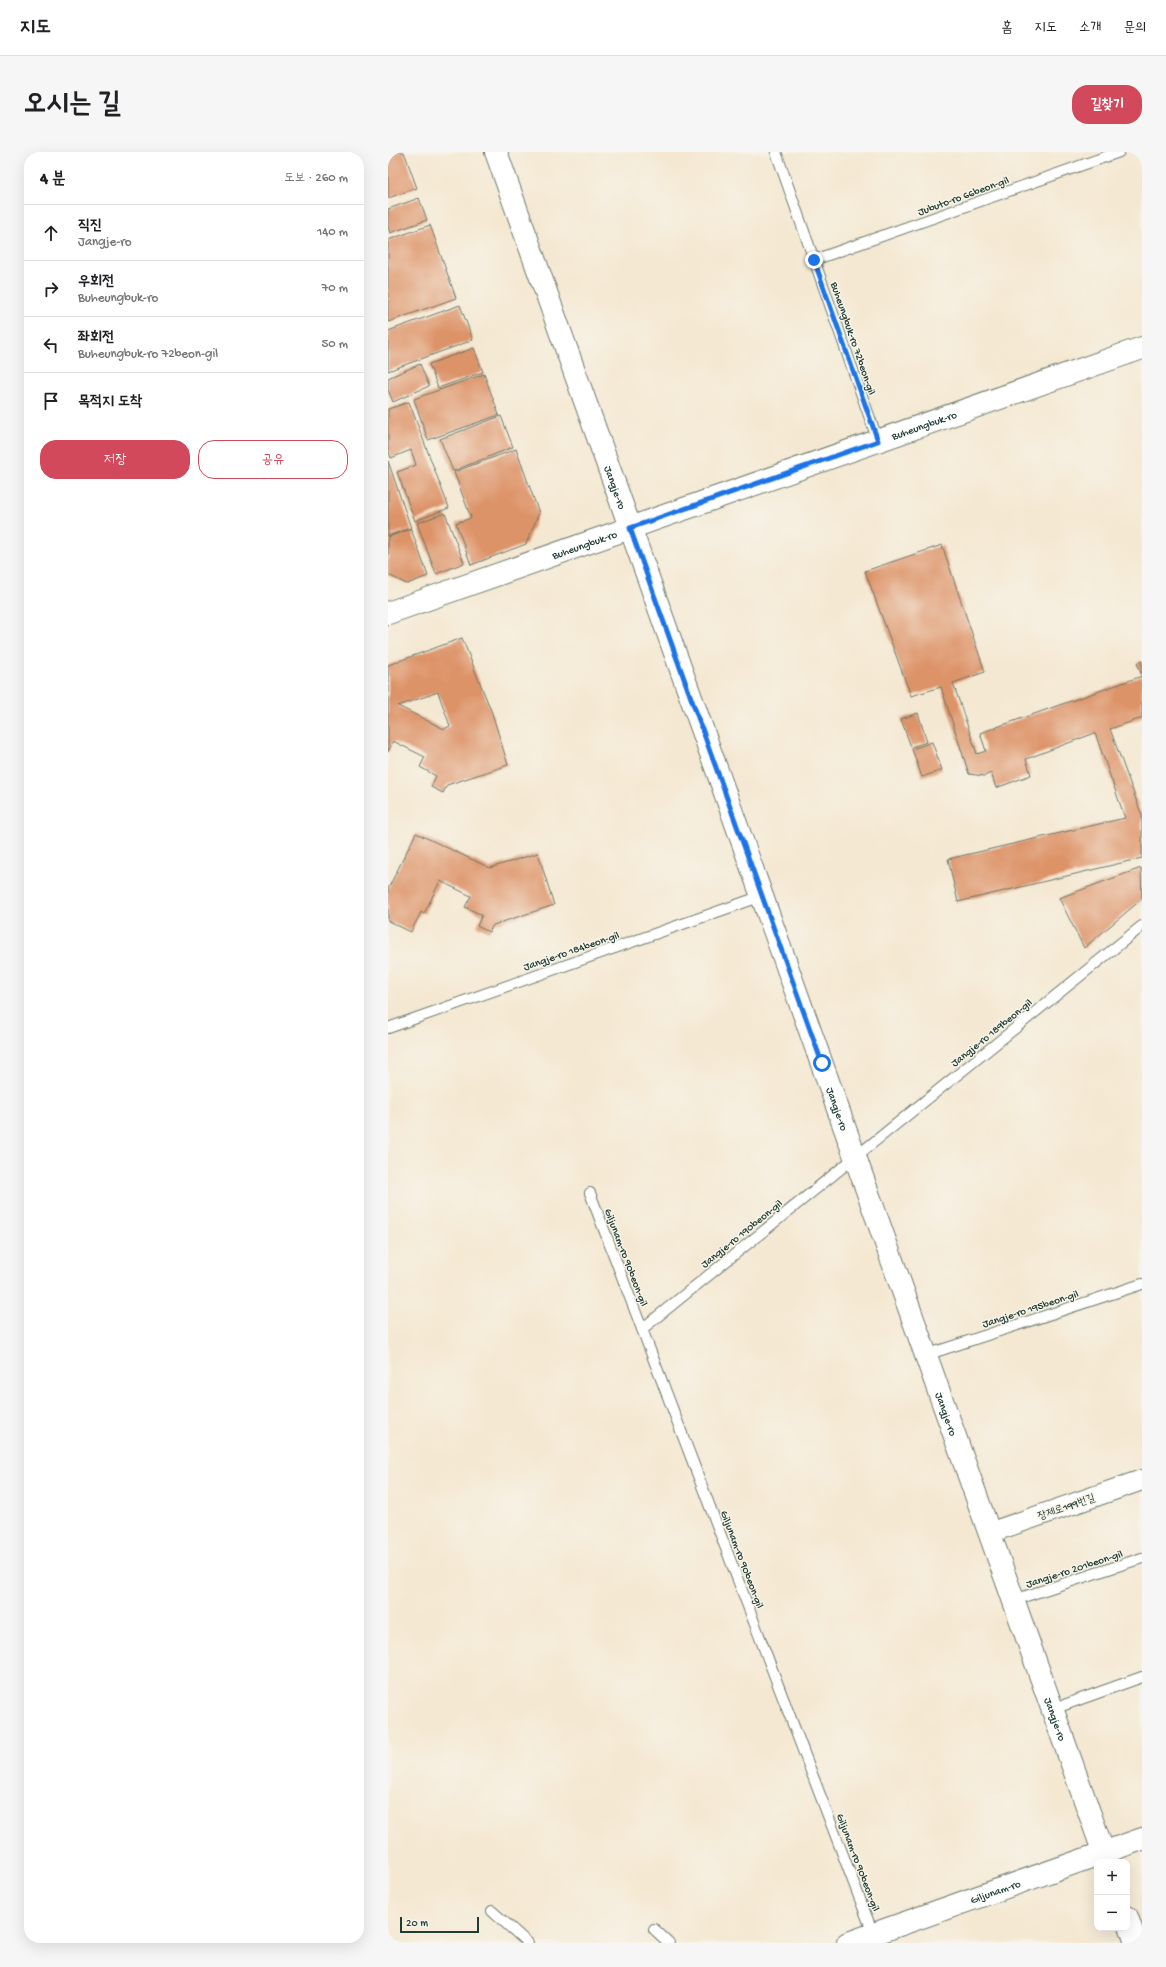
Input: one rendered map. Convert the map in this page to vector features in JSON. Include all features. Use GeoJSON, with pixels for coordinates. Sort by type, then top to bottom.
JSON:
{"type":"FeatureCollection","features":[{"type":"Feature","properties":{"kind":"main road","name":"Jangje-ro"},"geometry":{"type":"LineString","coordinates":[[496,152],[1106,1857]]}},
{"type":"Feature","properties":{"kind":"main road","name":"Buheungbuk-ro"},"geometry":{"type":"LineString","coordinates":[[388,613],[1142,348]]}},
{"type":"Feature","properties":{"kind":"main road","name":"Giljunam-ro"},"geometry":{"type":"LineString","coordinates":[[848,1943],[875,1938],[1106,1857],[1142,1839]]}},
{"type":"Feature","properties":{"kind":"main road"},"geometry":{"type":"LineString","coordinates":[[1130,1926],[1136,1943]]}},
{"type":"Feature","properties":{"kind":"street","name":"장제로199번길"},"geometry":{"type":"LineString","coordinates":[[990,1533],[1142,1480]]}},
{"type":"Feature","properties":{"kind":"lane","name":"Buheungbuk-ro 72beon-gil"},"geometry":{"type":"LineString","coordinates":[[776,152],[878,441]]}},
{"type":"Feature","properties":{"kind":"lane","name":"Jubuto-ro 66beon-gil"},"geometry":{"type":"LineString","coordinates":[[814,260],[1119,152]]}},
{"type":"Feature","properties":{"kind":"lane","name":"Jangje-ro 184beon-gil"},"geometry":{"type":"LineString","coordinates":[[388,1028],[762,896]]}},
{"type":"Feature","properties":{"kind":"lane","name":"Jangje-ro 189beon-gil"},"geometry":{"type":"LineString","coordinates":[[855,1156],[1142,926]]}},
{"type":"Feature","properties":{"kind":"lane","name":"Jangje-ro 190beon-gil"},"geometry":{"type":"LineString","coordinates":[[642,1329],[855,1156]]}},
{"type":"Feature","properties":{"kind":"lane","name":"Giljunam-ro 90beon-gil"},"geometry":{"type":"LineString","coordinates":[[590,1193],[875,1938]]}},
{"type":"Feature","properties":{"kind":"lane","name":"Jangje-ro 195beon-gil"},"geometry":{"type":"LineString","coordinates":[[926,1355],[1142,1284]]}},
{"type":"Feature","properties":{"kind":"lane","name":"Jangje-ro 201beon-gil"},"geometry":{"type":"LineString","coordinates":[[1014,1600],[1142,1558]]}},
{"type":"Feature","properties":{"kind":"lane"},"geometry":{"type":"LineString","coordinates":[[1053,1709],[1142,1678]]}},
{"type":"Feature","properties":{"kind":"lane"},"geometry":{"type":"LineString","coordinates":[[492,1911],[528,1943]]}},
{"type":"Feature","properties":{"kind":"lane"},"geometry":{"type":"LineString","coordinates":[[654,1929],[669,1943]]}},
{"type":"Feature","properties":{"kind":"building"},"geometry":{"type":"Polygon","coordinates":[[[388,152],[404,152],[417,188],[388,198],[388,152]]]}},
{"type":"Feature","properties":{"kind":"building"},"geometry":{"type":"Polygon","coordinates":[[[419,198],[427,220],[390,233],[388,227],[388,209],[419,198]]]}},
{"type":"Feature","properties":{"kind":"building"},"geometry":{"type":"Polygon","coordinates":[[[430,225],[456,298],[388,322],[388,240],[430,225]]]}},
{"type":"Feature","properties":{"kind":"building"},"geometry":{"type":"Polygon","coordinates":[[[460,305],[473,340],[388,371],[388,331],[460,305]]]}},
{"type":"Feature","properties":{"kind":"building"},"geometry":{"type":"Polygon","coordinates":[[[474,348],[483,372],[438,388],[429,364],[474,348]]]}},
{"type":"Feature","properties":{"kind":"building"},"geometry":{"type":"Polygon","coordinates":[[[420,364],[429,386],[393,402],[388,390],[388,378],[420,364]]]}},
{"type":"Feature","properties":{"kind":"building"},"geometry":{"type":"Polygon","coordinates":[[[484,374],[499,415],[428,440],[414,399],[484,374]]]}},
{"type":"Feature","properties":{"kind":"building"},"geometry":{"type":"Polygon","coordinates":[[[409,402],[449,508],[415,521],[397,472],[416,465],[411,450],[391,458],[388,449],[388,409],[409,402]]]}},
{"type":"Feature","properties":{"kind":"building"},"geometry":{"type":"Polygon","coordinates":[[[501,416],[513,447],[453,471],[440,439],[501,416]]]}},
{"type":"Feature","properties":{"kind":"building"},"geometry":{"type":"Polygon","coordinates":[[[516,449],[539,513],[526,544],[471,565],[456,523],[471,518],[454,472],[516,449]]]}},
{"type":"Feature","properties":{"kind":"building"},"geometry":{"type":"Polygon","coordinates":[[[388,461],[411,528],[388,536],[388,461]]]}},
{"type":"Feature","properties":{"kind":"building"},"geometry":{"type":"Polygon","coordinates":[[[445,513],[464,563],[436,574],[417,523],[445,513]]]}},
{"type":"Feature","properties":{"kind":"building"},"geometry":{"type":"Polygon","coordinates":[[[411,529],[428,576],[407,584],[388,575],[388,537],[411,529]]]}},
{"type":"Feature","properties":{"kind":"building"},"geometry":{"type":"Polygon","coordinates":[[[942,545],[985,672],[953,683],[977,754],[986,751],[980,733],[1142,676],[1142,718],[1110,729],[1142,813],[1142,858],[958,902],[948,859],[1125,818],[1095,733],[1026,759],[1031,775],[996,788],[991,773],[984,776],[969,774],[941,687],[911,696],[865,571],[942,545]]]}},
{"type":"Feature","properties":{"kind":"building"},"geometry":{"type":"Polygon","coordinates":[[[462,638],[492,713],[508,765],[447,785],[443,793],[431,787],[436,776],[420,767],[425,757],[393,741],[388,752],[388,665],[462,638]],[[438,692],[398,706],[444,729],[450,726],[438,692]]]}},
{"type":"Feature","properties":{"kind":"building"},"geometry":{"type":"Polygon","coordinates":[[[1142,661],[1142,676],[1137,663],[1142,661]]]}},
{"type":"Feature","properties":{"kind":"building"},"geometry":{"type":"Polygon","coordinates":[[[918,713],[927,742],[911,747],[901,719],[918,713]]]}},
{"type":"Feature","properties":{"kind":"building"},"geometry":{"type":"Polygon","coordinates":[[[932,742],[942,770],[922,777],[912,749],[932,742]]]}},
{"type":"Feature","properties":{"kind":"building"},"geometry":{"type":"Polygon","coordinates":[[[416,833],[490,868],[538,853],[554,905],[493,925],[489,932],[477,926],[482,915],[465,907],[471,896],[440,881],[424,914],[421,912],[411,932],[388,921],[388,889],[416,833]]]}},
{"type":"Feature","properties":{"kind":"building"},"geometry":{"type":"Polygon","coordinates":[[[1141,868],[1142,899],[1084,948],[1059,898],[1141,868]]]}},
{"type":"Feature","properties":{"kind":"route"},"geometry":{"type":"LineString","coordinates":[[814,260],[878,441],[630,528],[822,1063]]}}]}
